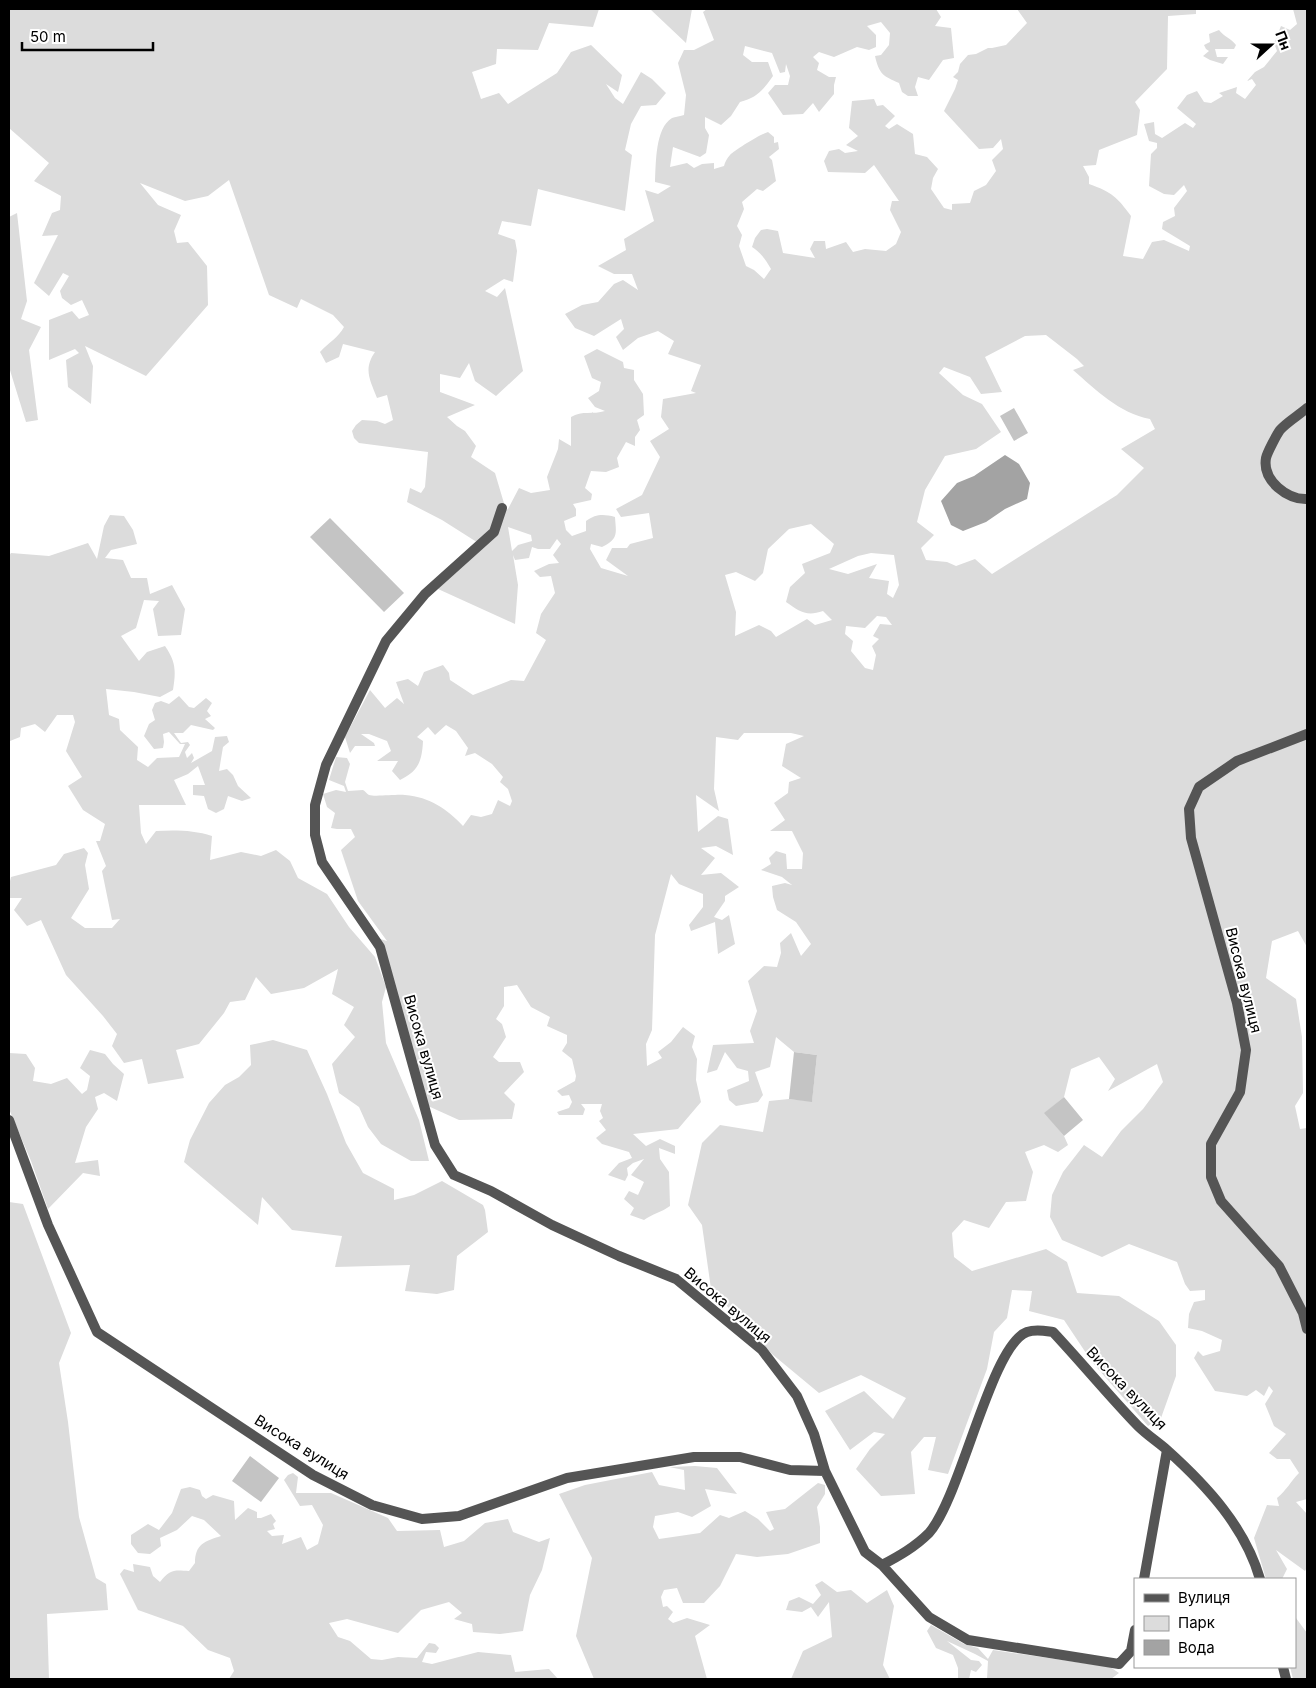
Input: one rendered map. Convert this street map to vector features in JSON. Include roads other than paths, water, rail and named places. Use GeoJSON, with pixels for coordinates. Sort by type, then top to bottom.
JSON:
{"type":"FeatureCollection","features":[{"type":"Feature","properties":{"kind":"street"},"geometry":{"type":"LineString","coordinates":[[1307,408],[1280,430],[1266,458],[1267,472],[1277,488],[1298,499],[1307,499]]}},
{"type":"Feature","properties":{"kind":"street","name":"Висока вулиця"},"geometry":{"type":"LineString","coordinates":[[502,508],[494,532],[425,594],[386,641],[326,765],[314,805],[315,835],[322,862],[380,947],[436,1145],[454,1175],[491,1191],[552,1224],[611,1252],[676,1279],[762,1350],[797,1396],[814,1434],[825,1471],[865,1552],[882,1565],[929,1618],[968,1640],[1119,1664],[1131,1651],[1134,1635]]}},
{"type":"Feature","properties":{"kind":"street","name":"Висока вулиця"},"geometry":{"type":"LineString","coordinates":[[1307,734],[1237,761],[1200,787],[1189,809],[1191,838],[1237,1003],[1246,1050],[1240,1092],[1211,1144],[1211,1177],[1221,1201],[1279,1266],[1303,1313],[1307,1329]]}},
{"type":"Feature","properties":{"kind":"street","name":"Висока вулиця"},"geometry":{"type":"LineString","coordinates":[[9,1120],[48,1225],[98,1332],[313,1475],[372,1505],[422,1519],[459,1516],[567,1478],[694,1457],[740,1457],[790,1470],[825,1471]]}},
{"type":"Feature","properties":{"kind":"street","name":"Висока вулиця"},"geometry":{"type":"LineString","coordinates":[[882,1565],[908,1551],[930,1532],[948,1500],[1001,1362],[1018,1337],[1026,1332],[1037,1330],[1053,1332],[1140,1428],[1167,1450],[1210,1492],[1238,1531],[1260,1578]]}},
{"type":"Feature","properties":{"kind":"street","name":"Висока вулиця"},"geometry":{"type":"LineString","coordinates":[[1144,1578],[1167,1450]]}},
{"type":"Feature","properties":{"kind":"water"},"geometry":{"type":"Polygon","coordinates":[[[1005,455],[1019,464],[1030,483],[1027,499],[1005,509],[986,522],[963,531],[951,525],[941,501],[957,483],[974,476],[1005,455]]]}}]}
